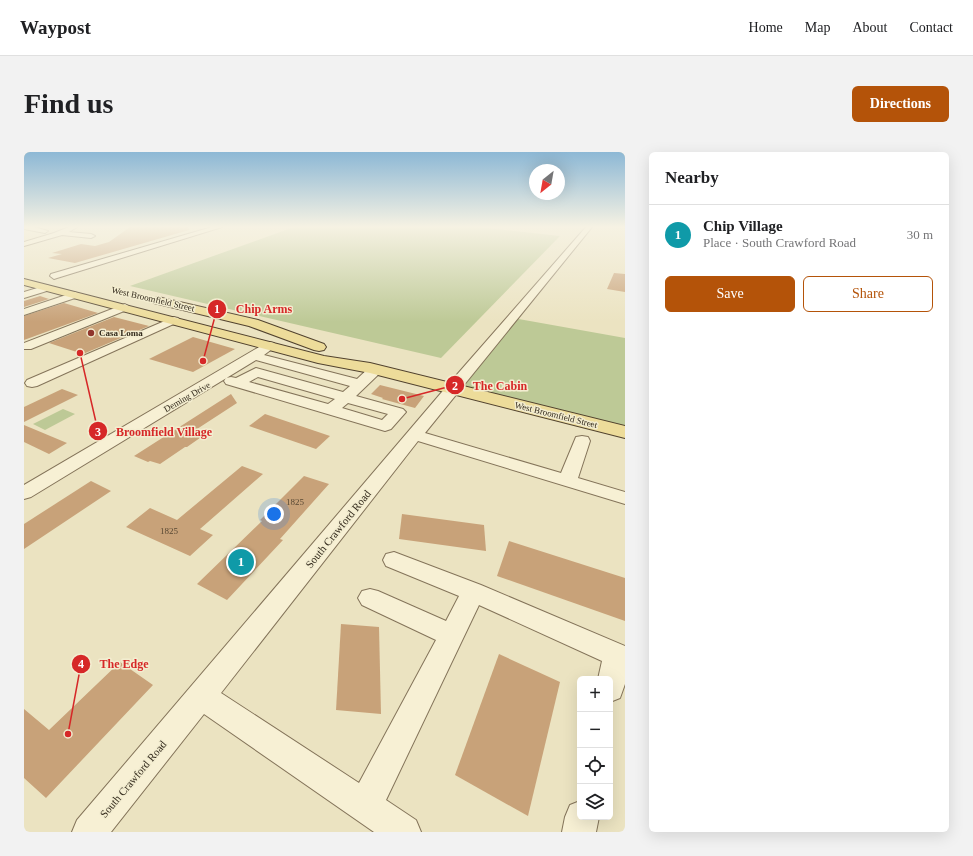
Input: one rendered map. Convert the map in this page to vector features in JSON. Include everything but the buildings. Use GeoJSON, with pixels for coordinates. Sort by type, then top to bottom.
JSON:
{"type":"FeatureCollection","features":[{"type":"Feature","properties":{"kind":"main road","name":"West Broomfield Street"},"geometry":{"type":"LineString","coordinates":[[39,273],[49,284],[74,299],[125,307],[174,320],[272,354],[323,360],[373,369],[625,432]]}},
{"type":"Feature","properties":{"kind":"main road","name":"West Broomfield Street"},"geometry":{"type":"LineString","coordinates":[[24,282],[49,284],[74,275]]}},
{"type":"Feature","properties":{"kind":"main road","name":"West Broomfield Street"},"geometry":{"type":"LineString","coordinates":[[146,298],[253,323],[288,335],[373,369]]}},
{"type":"Feature","properties":{"kind":"main road"},"geometry":{"type":"LineString","coordinates":[[272,354],[290,338],[288,335]]}},
{"type":"Feature","properties":{"kind":"street"},"geometry":{"type":"LineString","coordinates":[[74,275],[123,259]]}},
{"type":"Feature","properties":{"kind":"street","name":"South Crawford Road"},"geometry":{"type":"LineString","coordinates":[[89,832],[418,430],[562,259]]}},
{"type":"Feature","properties":{"kind":"street"},"geometry":{"type":"LineString","coordinates":[[24,295],[49,284]]}},
{"type":"Feature","properties":{"kind":"street"},"geometry":{"type":"LineString","coordinates":[[24,312],[74,299]]}},
{"type":"Feature","properties":{"kind":"street"},"geometry":{"type":"LineString","coordinates":[[24,320],[74,299]]}},
{"type":"Feature","properties":{"kind":"street"},"geometry":{"type":"LineString","coordinates":[[27,346],[125,307]]}},
{"type":"Feature","properties":{"kind":"street"},"geometry":{"type":"LineString","coordinates":[[32,383],[174,320]]}},
{"type":"Feature","properties":{"kind":"street"},"geometry":{"type":"LineString","coordinates":[[238,383],[256,372],[272,354],[360,384]]}},
{"type":"Feature","properties":{"kind":"street","name":"Deming Drive"},"geometry":{"type":"LineString","coordinates":[[24,493],[256,356],[272,354]]}},
{"type":"Feature","properties":{"kind":"street"},"geometry":{"type":"LineString","coordinates":[[331,410],[360,384],[373,369]]}},
{"type":"Feature","properties":{"kind":"street"},"geometry":{"type":"LineString","coordinates":[[218,378],[385,426],[398,412],[256,372]]}},
{"type":"Feature","properties":{"kind":"street"},"geometry":{"type":"LineString","coordinates":[[393,418],[418,430],[625,498]]}},
{"type":"Feature","properties":{"kind":"street"},"geometry":{"type":"LineString","coordinates":[[568,480],[582,441]]}},
{"type":"Feature","properties":{"kind":"street"},"geometry":{"type":"LineString","coordinates":[[394,560],[473,592],[621,657],[613,680]]}},
{"type":"Feature","properties":{"kind":"street"},"geometry":{"type":"LineString","coordinates":[[201,696],[381,822],[451,635],[473,592]]}},
{"type":"Feature","properties":{"kind":"street"},"geometry":{"type":"LineString","coordinates":[[370,598],[451,635]]}},
{"type":"Feature","properties":{"kind":"street"},"geometry":{"type":"LineString","coordinates":[[579,832],[581,820]]}},
{"type":"Feature","properties":{"kind":"green space"},"geometry":{"type":"Polygon","coordinates":[[[206,259],[538,259],[441,358],[130,286],[206,259]]]}},
{"type":"Feature","properties":{"kind":"green space"},"geometry":{"type":"Polygon","coordinates":[[[513,318],[625,338],[625,430],[453,387],[513,318]]]}},
{"type":"Feature","properties":{"kind":"green space"},"geometry":{"type":"Polygon","coordinates":[[[63,409],[75,414],[45,430],[33,424],[63,409]]]}},
{"type":"Feature","properties":{"kind":"place","name":"Casa Loma"},"geometry":{"type":"Point","coordinates":[91,333]}},
{"type":"Feature","properties":{"kind":"place","name":"Broomfield Village"},"geometry":{"type":"Point","coordinates":[80,353]}},
{"type":"Feature","properties":{"kind":"place","name":"Chip Arms"},"geometry":{"type":"Point","coordinates":[203,361]}},
{"type":"Feature","properties":{"kind":"place","name":"The Cabin"},"geometry":{"type":"Point","coordinates":[402,399]}},
{"type":"Feature","properties":{"kind":"place","name":"Chip Village"},"geometry":{"type":"Point","coordinates":[241,562]}},
{"type":"Feature","properties":{"kind":"place","name":"The Edge"},"geometry":{"type":"Point","coordinates":[68,734]}}]}
